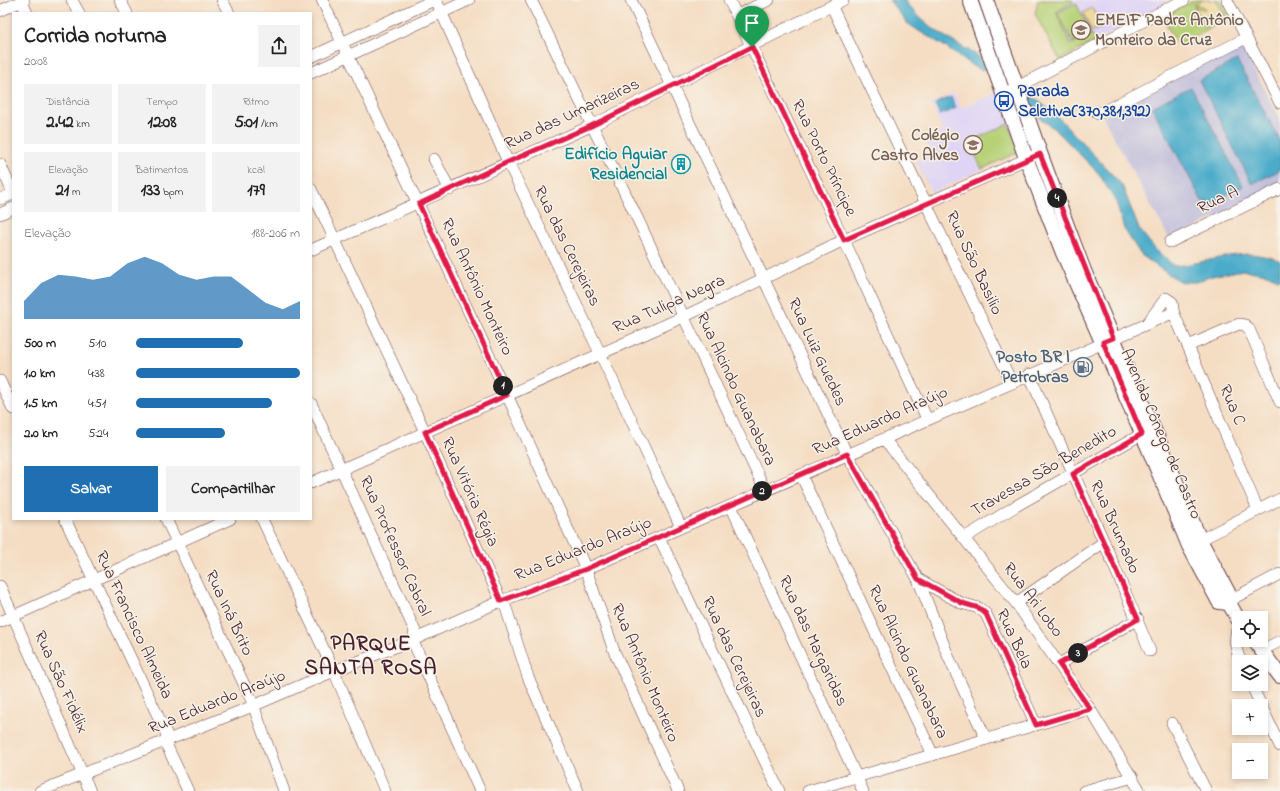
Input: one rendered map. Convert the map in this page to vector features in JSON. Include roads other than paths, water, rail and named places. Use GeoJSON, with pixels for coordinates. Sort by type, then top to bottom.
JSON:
{"type":"FeatureCollection","features":[{"type":"Feature","properties":{"kind":"main road","name":"Avenida Cônego de Castro"},"geometry":{"type":"LineString","coordinates":[[970,0],[1002,95],[1063,253],[1108,340],[1154,444],[1194,543],[1229,594],[1229,603],[1233,611]]}},
{"type":"Feature","properties":{"kind":"main road","name":"Avenida Cônego de Castro"},"geometry":{"type":"LineString","coordinates":[[986,0],[1040,154],[1142,434],[1154,444]]}},
{"type":"Feature","properties":{"kind":"main road"},"geometry":{"type":"LineString","coordinates":[[1259,647],[1280,676]]}},
{"type":"Feature","properties":{"kind":"street"},"geometry":{"type":"LineString","coordinates":[[0,11],[22,0],[27,12]]}},
{"type":"Feature","properties":{"kind":"street"},"geometry":{"type":"LineString","coordinates":[[72,0],[78,12]]}},
{"type":"Feature","properties":{"kind":"street"},"geometry":{"type":"LineString","coordinates":[[120,0],[126,12]]}},
{"type":"Feature","properties":{"kind":"street"},"geometry":{"type":"LineString","coordinates":[[222,0],[228,12]]}},
{"type":"Feature","properties":{"kind":"street","name":"Rua Antônio Monteiro"},"geometry":{"type":"LineString","coordinates":[[322,0],[419,204],[586,569],[614,651],[678,791]]}},
{"type":"Feature","properties":{"kind":"street"},"geometry":{"type":"LineString","coordinates":[[312,57],[435,0]]}},
{"type":"Feature","properties":{"kind":"street","name":"Rua das Cerejeiras"},"geometry":{"type":"LineString","coordinates":[[435,0],[508,162],[600,353],[681,527]]}},
{"type":"Feature","properties":{"kind":"street"},"geometry":{"type":"LineString","coordinates":[[312,72],[469,0]]}},
{"type":"Feature","properties":{"kind":"street","name":"Rua Alcindo Guanabara"},"geometry":{"type":"LineString","coordinates":[[531,0],[641,226],[765,490]]}},
{"type":"Feature","properties":{"kind":"street","name":"Rua Luiz Guedes"},"geometry":{"type":"LineString","coordinates":[[631,0],[847,454],[918,579],[949,658],[986,739]]}},
{"type":"Feature","properties":{"kind":"street","name":"Rua Porto Príncipe"},"geometry":{"type":"LineString","coordinates":[[729,0],[844,240],[927,419]]}},
{"type":"Feature","properties":{"kind":"street"},"geometry":{"type":"LineString","coordinates":[[737,15],[769,0]]}},
{"type":"Feature","properties":{"kind":"street","name":"Rua das Umarizeiras"},"geometry":{"type":"LineString","coordinates":[[312,250],[419,204],[508,162],[591,126],[832,7],[843,0]]}},
{"type":"Feature","properties":{"kind":"street"},"geometry":{"type":"LineString","coordinates":[[1002,95],[1016,86],[1172,3],[1184,0]]}},
{"type":"Feature","properties":{"kind":"street"},"geometry":{"type":"LineString","coordinates":[[1226,0],[1280,103]]}},
{"type":"Feature","properties":{"kind":"street","name":"Rua São Basilio"},"geometry":{"type":"LineString","coordinates":[[832,7],[1012,383]]}},
{"type":"Feature","properties":{"kind":"street"},"geometry":{"type":"LineString","coordinates":[[1098,114],[1246,38]]}},
{"type":"Feature","properties":{"kind":"street","name":"Rua Tulipa Negra"},"geometry":{"type":"LineString","coordinates":[[312,483],[600,353],[684,317],[844,240],[1026,158],[1040,154]]}},
{"type":"Feature","properties":{"kind":"street"},"geometry":{"type":"LineString","coordinates":[[434,159],[450,190]]}},
{"type":"Feature","properties":{"kind":"street"},"geometry":{"type":"LineString","coordinates":[[0,164],[12,191]]}},
{"type":"Feature","properties":{"kind":"street","name":"Rua A"},"geometry":{"type":"LineString","coordinates":[[1170,242],[1280,189]]}},
{"type":"Feature","properties":{"kind":"street","name":"Rua Vitória Régia"},"geometry":{"type":"LineString","coordinates":[[312,191],[425,432],[501,601],[506,608],[528,677],[578,791]]}},
{"type":"Feature","properties":{"kind":"street"},"geometry":{"type":"LineString","coordinates":[[0,200],[12,194]]}},
{"type":"Feature","properties":{"kind":"street"},"geometry":{"type":"LineString","coordinates":[[0,214],[12,208]]}},
{"type":"Feature","properties":{"kind":"street","name":"Rua C"},"geometry":{"type":"LineString","coordinates":[[1148,323],[1166,298],[1172,302],[1173,314],[1258,510]]}},
{"type":"Feature","properties":{"kind":"street","name":"Rua Eduardo Araújo"},"geometry":{"type":"LineString","coordinates":[[40,791],[253,706],[334,671],[414,640],[501,601],[586,569],[1012,383],[1029,374],[1148,323],[1173,314]]}},
{"type":"Feature","properties":{"kind":"street"},"geometry":{"type":"LineString","coordinates":[[1188,346],[1239,324],[1245,325],[1249,329],[1280,402]]}},
{"type":"Feature","properties":{"kind":"street","name":"Rua Brumado"},"geometry":{"type":"LineString","coordinates":[[1029,374],[1138,619],[1150,651]]}},
{"type":"Feature","properties":{"kind":"street"},"geometry":{"type":"LineString","coordinates":[[4,388],[12,407]]}},
{"type":"Feature","properties":{"kind":"street","name":"Rua Professor Cabral"},"geometry":{"type":"LineString","coordinates":[[312,406],[415,630],[414,640],[480,791]]}},
{"type":"Feature","properties":{"kind":"street","name":"Travessa São Benedito"},"geometry":{"type":"LineString","coordinates":[[964,538],[1016,506],[1142,434]]}},
{"type":"Feature","properties":{"kind":"street","name":"Rua Ari Lobo"},"geometry":{"type":"LineString","coordinates":[[884,439],[1016,603],[1090,709],[1133,777],[1140,791]]}},
{"type":"Feature","properties":{"kind":"street","name":"Rua Alcindo Guanabara"},"geometry":{"type":"LineString","coordinates":[[801,475],[933,755]]}},
{"type":"Feature","properties":{"kind":"street"},"geometry":{"type":"LineString","coordinates":[[1194,543],[1280,498]]}},
{"type":"Feature","properties":{"kind":"street","name":"Rua das Margaridas"},"geometry":{"type":"LineString","coordinates":[[731,506],[863,791]]}},
{"type":"Feature","properties":{"kind":"street","name":"Rua Francisco Almeida"},"geometry":{"type":"LineString","coordinates":[[65,520],[166,733],[166,741],[188,791]]}},
{"type":"Feature","properties":{"kind":"street","name":"Rua Iná Brito"},"geometry":{"type":"LineString","coordinates":[[166,520],[253,706],[284,791]]}},
{"type":"Feature","properties":{"kind":"street"},"geometry":{"type":"LineString","coordinates":[[0,622],[228,520]]}},
{"type":"Feature","properties":{"kind":"street"},"geometry":{"type":"LineString","coordinates":[[262,520],[334,671],[385,791]]}},
{"type":"Feature","properties":{"kind":"street","name":"Rua das Cerejeiras"},"geometry":{"type":"LineString","coordinates":[[659,537],[779,791]]}},
{"type":"Feature","properties":{"kind":"street"},"geometry":{"type":"LineString","coordinates":[[1016,603],[1104,542]]}},
{"type":"Feature","properties":{"kind":"street"},"geometry":{"type":"LineString","coordinates":[[1229,603],[1236,597],[1280,574]]}},
{"type":"Feature","properties":{"kind":"street","name":"Rua Bela"},"geometry":{"type":"LineString","coordinates":[[918,579],[962,603],[979,608],[986,614],[1036,725]]}},
{"type":"Feature","properties":{"kind":"street","name":"Rua São Fidélix"},"geometry":{"type":"LineString","coordinates":[[0,586],[90,791]]}},
{"type":"Feature","properties":{"kind":"street"},"geometry":{"type":"LineString","coordinates":[[1059,664],[1138,619]]}},
{"type":"Feature","properties":{"kind":"street"},"geometry":{"type":"LineString","coordinates":[[1268,643],[1280,641]]}},
{"type":"Feature","properties":{"kind":"street"},"geometry":{"type":"LineString","coordinates":[[1254,691],[1280,746]]}},
{"type":"Feature","properties":{"kind":"street"},"geometry":{"type":"LineString","coordinates":[[808,791],[1090,709]]}},
{"type":"Feature","properties":{"kind":"street"},"geometry":{"type":"LineString","coordinates":[[1172,723],[1206,791]]}},
{"type":"Feature","properties":{"kind":"street"},"geometry":{"type":"LineString","coordinates":[[1084,791],[1133,777]]}},
{"type":"Feature","properties":{"kind":"water"},"geometry":{"type":"Polygon","coordinates":[[[889,0],[904,0],[909,7],[928,25],[980,58],[985,64],[986,69],[981,70],[974,67],[907,23],[889,0]]]}},
{"type":"Feature","properties":{"kind":"water"},"geometry":{"type":"Polygon","coordinates":[[[1237,60],[1280,141],[1280,170],[1252,184],[1199,80],[1237,60]]]}},
{"type":"Feature","properties":{"kind":"water"},"geometry":{"type":"Polygon","coordinates":[[[1191,87],[1243,186],[1210,203],[1202,201],[1152,107],[1191,87]]]}},
{"type":"Feature","properties":{"kind":"water"},"geometry":{"type":"Polygon","coordinates":[[[1024,93],[1038,100],[1059,118],[1122,185],[1139,229],[1156,250],[1174,266],[1229,256],[1255,254],[1280,261],[1280,280],[1267,274],[1243,270],[1212,276],[1196,282],[1182,282],[1141,255],[1124,229],[1116,202],[1099,174],[1058,132],[1030,110],[1024,93]]]}},
{"type":"Feature","properties":{"kind":"water"},"geometry":{"type":"Polygon","coordinates":[[[951,97],[956,108],[940,115],[935,104],[951,97]]]}},
{"type":"Feature","properties":{"kind":"place","name":"EMEIF Padre Antônio Monteiro da Cruz"},"geometry":{"type":"Point","coordinates":[1081,30]}},
{"type":"Feature","properties":{"kind":"place","name":"Parada Seletiva(370,381,392)"},"geometry":{"type":"Point","coordinates":[1004,101]}},
{"type":"Feature","properties":{"kind":"place","name":"Colégio Castro Alves"},"geometry":{"type":"Point","coordinates":[973,145]}},
{"type":"Feature","properties":{"kind":"place","name":"Edifício Aguiar Residencial"},"geometry":{"type":"Point","coordinates":[681,164]}},
{"type":"Feature","properties":{"kind":"place","name":"Posto BR | Petrobras"},"geometry":{"type":"Point","coordinates":[1083,367]}},
{"type":"Feature","properties":{"kind":"district","name":"PARQUE SANTA ROSA"},"geometry":{"type":"Point","coordinates":[371,657]}}]}
